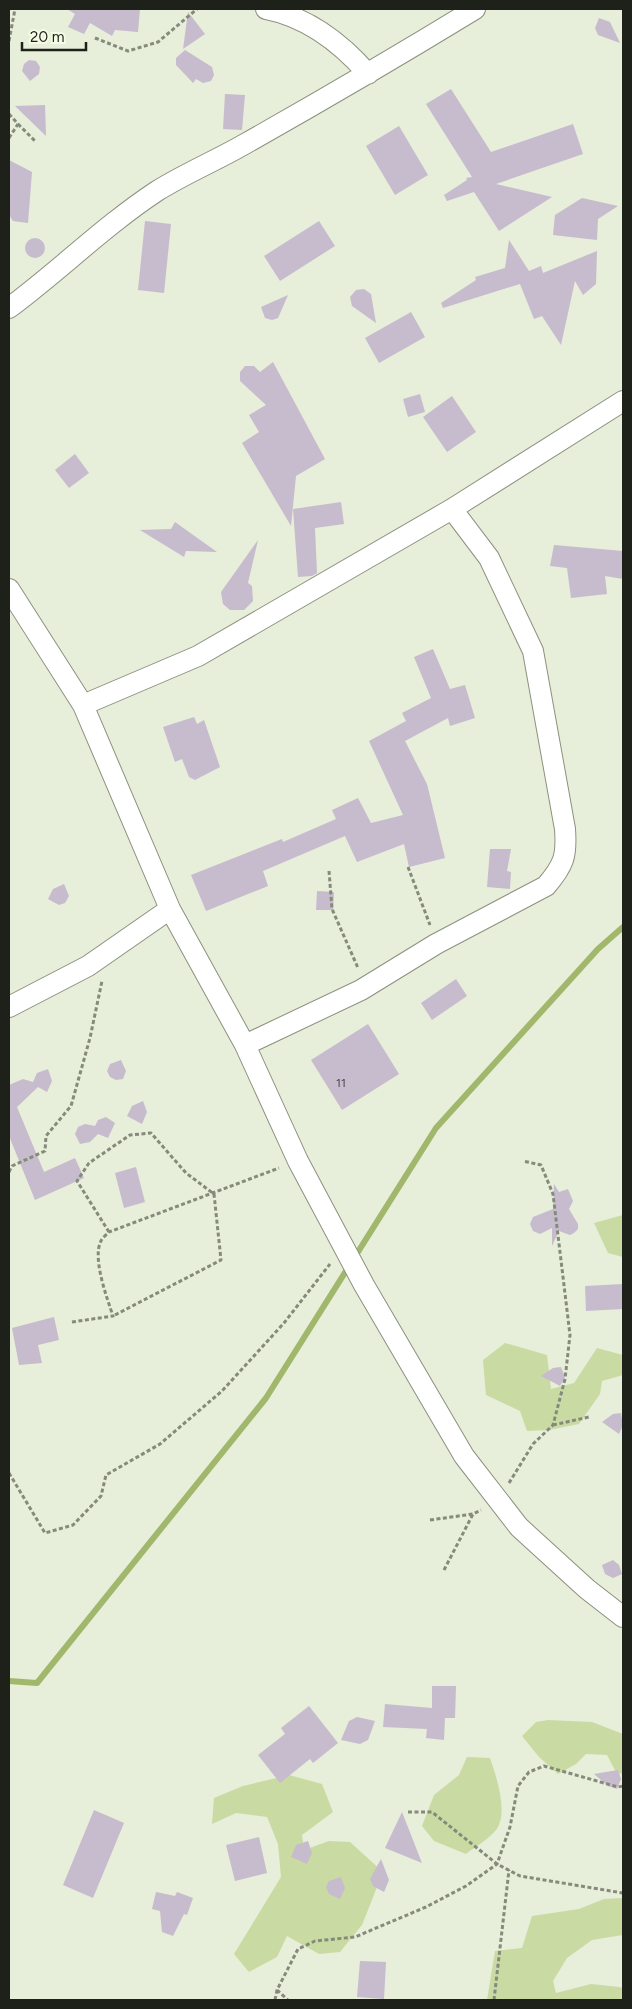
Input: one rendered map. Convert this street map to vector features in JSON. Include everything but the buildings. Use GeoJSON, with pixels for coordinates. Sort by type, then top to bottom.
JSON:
{"type":"FeatureCollection","features":[{"type":"Feature","properties":{"kind":"street"},"geometry":{"type":"LineString","coordinates":[[266,9],[288,13],[327,36],[350,54],[368,74]]}},
{"type":"Feature","properties":{"kind":"street"},"geometry":{"type":"LineString","coordinates":[[9,308],[47,280],[110,224],[158,190],[242,146],[368,74],[475,9]]}},
{"type":"Feature","properties":{"kind":"street"},"geometry":{"type":"LineString","coordinates":[[83,704],[198,656],[452,509],[623,400]]}},
{"type":"Feature","properties":{"kind":"street"},"geometry":{"type":"LineString","coordinates":[[245,1045],[366,987],[436,944],[546,886],[559,871],[566,852],[565,829],[533,652],[489,558],[452,509]]}},
{"type":"Feature","properties":{"kind":"street"},"geometry":{"type":"LineString","coordinates":[[9,590],[83,704],[170,909],[245,1045],[298,1161],[343,1246],[464,1456],[498,1502],[546,1552],[588,1589],[623,1616]]}},
{"type":"Feature","properties":{"kind":"street"},"geometry":{"type":"LineString","coordinates":[[9,1007],[88,966],[170,909]]}},
{"type":"Feature","properties":{"kind":"path"},"geometry":{"type":"LineString","coordinates":[[9,41],[15,9]]}},
{"type":"Feature","properties":{"kind":"path"},"geometry":{"type":"LineString","coordinates":[[95,38],[128,52],[158,42],[197,9]]}},
{"type":"Feature","properties":{"kind":"path"},"geometry":{"type":"LineString","coordinates":[[9,114],[35,141]]}},
{"type":"Feature","properties":{"kind":"path"},"geometry":{"type":"LineString","coordinates":[[9,138],[18,124]]}},
{"type":"Feature","properties":{"kind":"path"},"geometry":{"type":"LineString","coordinates":[[408,867],[436,944]]}},
{"type":"Feature","properties":{"kind":"path"},"geometry":{"type":"LineString","coordinates":[[329,871],[332,909],[366,987]]}},
{"type":"Feature","properties":{"kind":"path"},"geometry":{"type":"LineString","coordinates":[[9,1172],[10,1166],[44,1151],[46,1136],[71,1106],[90,1038],[108,951]]}},
{"type":"Feature","properties":{"kind":"path"},"geometry":{"type":"LineString","coordinates":[[72,1322],[113,1316],[221,1260],[214,1194],[186,1173],[150,1133],[130,1134],[89,1163],[77,1181],[109,1232]]}},
{"type":"Feature","properties":{"kind":"path"},"geometry":{"type":"LineString","coordinates":[[113,1316],[101,1276],[99,1253],[101,1241],[109,1232],[298,1161]]}},
{"type":"Feature","properties":{"kind":"path"},"geometry":{"type":"LineString","coordinates":[[523,1161],[541,1164],[553,1194],[570,1335],[565,1379],[553,1425]]}},
{"type":"Feature","properties":{"kind":"path"},"geometry":{"type":"LineString","coordinates":[[9,1473],[45,1533],[73,1526],[101,1496],[106,1475],[160,1444],[222,1391],[284,1323],[343,1246]]}},
{"type":"Feature","properties":{"kind":"path"},"geometry":{"type":"LineString","coordinates":[[430,1520],[473,1514],[498,1502],[533,1444],[553,1425],[588,1417]]}},
{"type":"Feature","properties":{"kind":"path"},"geometry":{"type":"LineString","coordinates":[[444,1570],[473,1514]]}},
{"type":"Feature","properties":{"kind":"path"},"geometry":{"type":"LineString","coordinates":[[275,2000],[276,1990],[298,1949],[315,1941],[354,1937],[426,1907],[466,1886],[497,1864],[510,1827],[518,1786],[528,1772],[544,1766],[618,1787],[623,1786]]}},
{"type":"Feature","properties":{"kind":"path"},"geometry":{"type":"LineString","coordinates":[[408,1812],[432,1812],[497,1864],[520,1876],[623,1893]]}},
{"type":"Feature","properties":{"kind":"path"},"geometry":{"type":"LineString","coordinates":[[494,2000],[509,1870]]}},
{"type":"Feature","properties":{"kind":"path"},"geometry":{"type":"LineString","coordinates":[[276,1990],[288,2000]]}},
{"type":"Feature","properties":{"kind":"green space"},"geometry":{"type":"Polygon","coordinates":[[[623,1215],[623,1257],[608,1253],[594,1223],[623,1215]]]}},
{"type":"Feature","properties":{"kind":"green space"},"geometry":{"type":"Polygon","coordinates":[[[505,1343],[547,1355],[551,1389],[574,1383],[597,1348],[623,1355],[623,1375],[602,1381],[600,1394],[579,1424],[549,1430],[527,1431],[520,1411],[486,1395],[483,1360],[505,1343]]]}},
{"type":"Feature","properties":{"kind":"green space"},"geometry":{"type":"Polygon","coordinates":[[[548,1720],[592,1722],[623,1734],[623,1773],[617,1774],[607,1755],[586,1754],[576,1764],[558,1774],[539,1757],[522,1736],[536,1722],[548,1720]]]}},
{"type":"Feature","properties":{"kind":"green space"},"geometry":{"type":"Polygon","coordinates":[[[467,1757],[490,1758],[500,1794],[501,1814],[500,1823],[496,1830],[486,1840],[466,1854],[434,1841],[422,1826],[434,1795],[459,1775],[467,1757]]]}},
{"type":"Feature","properties":{"kind":"green space"},"geometry":{"type":"Polygon","coordinates":[[[289,1775],[322,1784],[333,1812],[302,1835],[304,1850],[329,1841],[350,1842],[383,1872],[362,1925],[340,1952],[319,1954],[287,1936],[277,1957],[249,1972],[234,1954],[281,1877],[278,1844],[267,1817],[236,1813],[212,1824],[214,1798],[243,1786],[289,1775]]]}},
{"type":"Feature","properties":{"kind":"green space"},"geometry":{"type":"Polygon","coordinates":[[[623,1898],[623,1935],[592,1940],[567,1958],[553,1981],[556,1993],[591,1984],[623,1988],[623,2000],[487,2000],[495,1951],[522,1948],[532,1916],[579,1909],[604,1899],[623,1898]]]}},
{"type":"Feature","properties":{"kind":"waterway"},"geometry":{"type":"LineString","coordinates":[[9,1681],[37,1683],[266,1398],[436,1128],[598,949],[623,927]]}}]}
